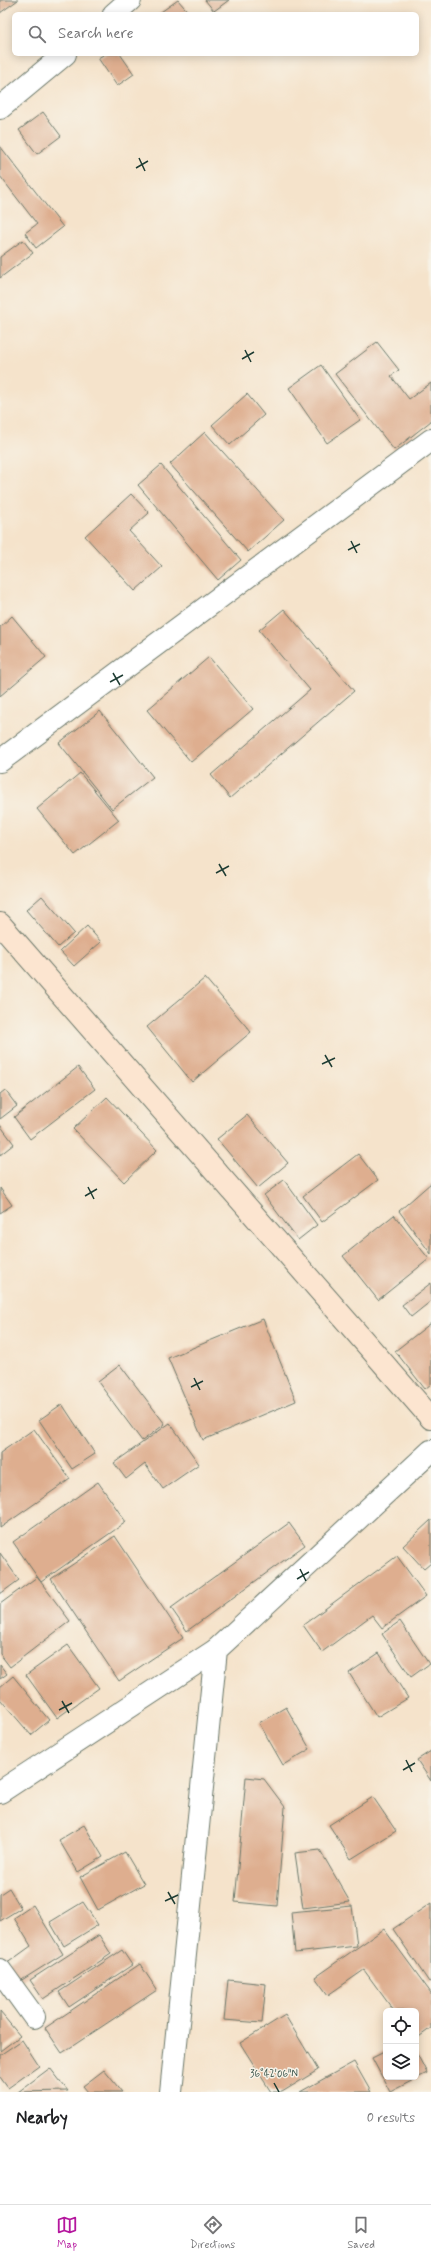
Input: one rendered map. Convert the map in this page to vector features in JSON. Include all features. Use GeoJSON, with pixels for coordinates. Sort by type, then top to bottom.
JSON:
{"type":"FeatureCollection","features":[{"type":"Feature","properties":{"kind":"street"},"geometry":{"type":"LineString","coordinates":[[116,12],[130,0]]}},
{"type":"Feature","properties":{"kind":"street"},"geometry":{"type":"LineString","coordinates":[[0,108],[63,56]]}},
{"type":"Feature","properties":{"kind":"street"},"geometry":{"type":"LineString","coordinates":[[0,761],[431,440]]}},
{"type":"Feature","properties":{"kind":"street"},"geometry":{"type":"LineString","coordinates":[[0,924],[431,1418]]}},
{"type":"Feature","properties":{"kind":"street"},"geometry":{"type":"LineString","coordinates":[[0,1792],[216,1650],[431,1451]]}},
{"type":"Feature","properties":{"kind":"street"},"geometry":{"type":"LineString","coordinates":[[171,2092],[216,1650]]}},
{"type":"Feature","properties":{"kind":"street"},"geometry":{"type":"LineString","coordinates":[[0,1970],[34,2017]]}},
{"type":"Feature","properties":{"kind":"building"},"geometry":{"type":"Polygon","coordinates":[[[0,0],[18,0],[0,13],[0,0]]]}},
{"type":"Feature","properties":{"kind":"building"},"geometry":{"type":"Polygon","coordinates":[[[178,0],[188,12],[161,12],[178,0]]]}},
{"type":"Feature","properties":{"kind":"building"},"geometry":{"type":"Polygon","coordinates":[[[205,0],[229,0],[214,11],[205,0]]]}},
{"type":"Feature","properties":{"kind":"building"},"geometry":{"type":"Polygon","coordinates":[[[102,56],[121,56],[134,74],[117,86],[98,58],[102,56]]]}},
{"type":"Feature","properties":{"kind":"building"},"geometry":{"type":"Polygon","coordinates":[[[43,112],[61,136],[37,154],[19,130],[43,112]]]}},
{"type":"Feature","properties":{"kind":"building"},"geometry":{"type":"Polygon","coordinates":[[[0,146],[63,227],[36,248],[25,233],[37,224],[0,176],[0,146]]]}},
{"type":"Feature","properties":{"kind":"building"},"geometry":{"type":"Polygon","coordinates":[[[23,240],[33,253],[0,278],[0,257],[23,240]]]}},
{"type":"Feature","properties":{"kind":"building"},"geometry":{"type":"Polygon","coordinates":[[[377,342],[399,370],[391,376],[409,399],[431,383],[431,421],[394,450],[335,374],[377,342]]]}},
{"type":"Feature","properties":{"kind":"building"},"geometry":{"type":"Polygon","coordinates":[[[321,365],[360,420],[327,443],[289,388],[321,365]]]}},
{"type":"Feature","properties":{"kind":"building"},"geometry":{"type":"Polygon","coordinates":[[[247,394],[264,415],[230,445],[212,425],[247,394]]]}},
{"type":"Feature","properties":{"kind":"building"},"geometry":{"type":"Polygon","coordinates":[[[205,432],[284,520],[248,552],[170,464],[205,432]]]}},
{"type":"Feature","properties":{"kind":"building"},"geometry":{"type":"Polygon","coordinates":[[[161,465],[241,560],[218,580],[138,485],[161,465]]]}},
{"type":"Feature","properties":{"kind":"building"},"geometry":{"type":"Polygon","coordinates":[[[131,494],[149,513],[129,531],[162,567],[135,591],[85,536],[131,494]]]}},
{"type":"Feature","properties":{"kind":"building"},"geometry":{"type":"Polygon","coordinates":[[[284,609],[354,691],[230,798],[211,775],[310,690],[259,630],[284,609]]]}},
{"type":"Feature","properties":{"kind":"building"},"geometry":{"type":"Polygon","coordinates":[[[12,616],[46,657],[0,696],[0,627],[12,616]]]}},
{"type":"Feature","properties":{"kind":"building"},"geometry":{"type":"Polygon","coordinates":[[[209,657],[253,709],[191,762],[147,710],[209,657]]]}},
{"type":"Feature","properties":{"kind":"building"},"geometry":{"type":"Polygon","coordinates":[[[100,711],[153,777],[112,809],[59,743],[100,711]]]}},
{"type":"Feature","properties":{"kind":"building"},"geometry":{"type":"Polygon","coordinates":[[[80,773],[119,820],[75,855],[37,809],[80,773]]]}},
{"type":"Feature","properties":{"kind":"building"},"geometry":{"type":"Polygon","coordinates":[[[42,896],[74,933],[58,947],[26,910],[42,896]]]}},
{"type":"Feature","properties":{"kind":"building"},"geometry":{"type":"Polygon","coordinates":[[[87,926],[101,942],[74,966],[60,951],[87,926]]]}},
{"type":"Feature","properties":{"kind":"building"},"geometry":{"type":"Polygon","coordinates":[[[205,978],[251,1032],[192,1082],[147,1027],[205,978]]]}},
{"type":"Feature","properties":{"kind":"building"},"geometry":{"type":"Polygon","coordinates":[[[78,1067],[95,1089],[30,1139],[14,1117],[78,1067]]]}},
{"type":"Feature","properties":{"kind":"building"},"geometry":{"type":"Polygon","coordinates":[[[5,1090],[17,1106],[0,1119],[0,1094],[5,1090]]]}},
{"type":"Feature","properties":{"kind":"building"},"geometry":{"type":"Polygon","coordinates":[[[107,1097],[157,1150],[124,1182],[73,1129],[107,1097]]]}},
{"type":"Feature","properties":{"kind":"building"},"geometry":{"type":"Polygon","coordinates":[[[247,1115],[288,1163],[258,1188],[217,1139],[247,1115]]]}},
{"type":"Feature","properties":{"kind":"building"},"geometry":{"type":"Polygon","coordinates":[[[0,1125],[14,1144],[0,1155],[0,1125]]]}},
{"type":"Feature","properties":{"kind":"building"},"geometry":{"type":"Polygon","coordinates":[[[358,1154],[378,1180],[322,1222],[303,1196],[358,1154]]]}},
{"type":"Feature","properties":{"kind":"building"},"geometry":{"type":"Polygon","coordinates":[[[284,1180],[317,1225],[298,1240],[264,1195],[284,1180]]]}},
{"type":"Feature","properties":{"kind":"building"},"geometry":{"type":"Polygon","coordinates":[[[431,1183],[431,1254],[399,1211],[431,1183]]]}},
{"type":"Feature","properties":{"kind":"building"},"geometry":{"type":"Polygon","coordinates":[[[0,1188],[12,1205],[0,1213],[0,1188]]]}},
{"type":"Feature","properties":{"kind":"building"},"geometry":{"type":"Polygon","coordinates":[[[394,1215],[429,1259],[378,1300],[343,1256],[394,1215]]]}},
{"type":"Feature","properties":{"kind":"building"},"geometry":{"type":"Polygon","coordinates":[[[431,1283],[431,1301],[411,1317],[402,1305],[431,1283]]]}},
{"type":"Feature","properties":{"kind":"building"},"geometry":{"type":"Polygon","coordinates":[[[263,1319],[296,1401],[203,1440],[168,1358],[263,1319]]]}},
{"type":"Feature","properties":{"kind":"building"},"geometry":{"type":"Polygon","coordinates":[[[431,1323],[431,1384],[425,1389],[395,1351],[431,1323]]]}},
{"type":"Feature","properties":{"kind":"building"},"geometry":{"type":"Polygon","coordinates":[[[120,1365],[165,1424],[142,1441],[98,1382],[120,1365]]]}},
{"type":"Feature","properties":{"kind":"building"},"geometry":{"type":"Polygon","coordinates":[[[62,1404],[95,1454],[72,1469],[39,1420],[62,1404]]]}},
{"type":"Feature","properties":{"kind":"building"},"geometry":{"type":"Polygon","coordinates":[[[170,1423],[199,1464],[163,1489],[145,1464],[126,1479],[114,1463],[170,1423]]]}},
{"type":"Feature","properties":{"kind":"building"},"geometry":{"type":"Polygon","coordinates":[[[34,1429],[70,1479],[0,1528],[0,1453],[34,1429]]]}},
{"type":"Feature","properties":{"kind":"building"},"geometry":{"type":"Polygon","coordinates":[[[98,1482],[126,1522],[41,1582],[13,1542],[98,1482]]]}},
{"type":"Feature","properties":{"kind":"building"},"geometry":{"type":"Polygon","coordinates":[[[431,1520],[431,1563],[424,1569],[403,1546],[431,1520]]]}},
{"type":"Feature","properties":{"kind":"building"},"geometry":{"type":"Polygon","coordinates":[[[289,1523],[305,1545],[187,1631],[171,1608],[289,1523]]]}},
{"type":"Feature","properties":{"kind":"building"},"geometry":{"type":"Polygon","coordinates":[[[115,1536],[183,1638],[119,1681],[51,1579],[115,1536]]]}},
{"type":"Feature","properties":{"kind":"building"},"geometry":{"type":"Polygon","coordinates":[[[0,1553],[19,1580],[0,1594],[0,1553]]]}},
{"type":"Feature","properties":{"kind":"building"},"geometry":{"type":"Polygon","coordinates":[[[397,1556],[426,1596],[382,1628],[372,1615],[322,1652],[303,1625],[397,1556]]]}},
{"type":"Feature","properties":{"kind":"building"},"geometry":{"type":"Polygon","coordinates":[[[37,1577],[70,1621],[10,1667],[0,1654],[0,1604],[37,1577]]]}},
{"type":"Feature","properties":{"kind":"building"},"geometry":{"type":"Polygon","coordinates":[[[400,1621],[429,1664],[411,1677],[382,1634],[400,1621]]]}},
{"type":"Feature","properties":{"kind":"building"},"geometry":{"type":"Polygon","coordinates":[[[68,1645],[99,1688],[57,1718],[26,1675],[68,1645]]]}},
{"type":"Feature","properties":{"kind":"building"},"geometry":{"type":"Polygon","coordinates":[[[379,1653],[408,1698],[377,1717],[349,1673],[379,1653]]]}},
{"type":"Feature","properties":{"kind":"building"},"geometry":{"type":"Polygon","coordinates":[[[0,1665],[7,1674],[0,1679],[0,1665]]]}},
{"type":"Feature","properties":{"kind":"building"},"geometry":{"type":"Polygon","coordinates":[[[13,1676],[49,1720],[31,1735],[0,1699],[0,1687],[13,1676]]]}},
{"type":"Feature","properties":{"kind":"building"},"geometry":{"type":"Polygon","coordinates":[[[286,1707],[310,1749],[283,1765],[259,1723],[286,1707]]]}},
{"type":"Feature","properties":{"kind":"building"},"geometry":{"type":"Polygon","coordinates":[[[431,1751],[431,1781],[417,1760],[431,1751]]]}},
{"type":"Feature","properties":{"kind":"building"},"geometry":{"type":"Polygon","coordinates":[[[246,1777],[264,1779],[285,1807],[277,1906],[235,1902],[246,1777]]]}},
{"type":"Feature","properties":{"kind":"building"},"geometry":{"type":"Polygon","coordinates":[[[373,1797],[396,1831],[351,1859],[329,1825],[373,1797]]]}},
{"type":"Feature","properties":{"kind":"building"},"geometry":{"type":"Polygon","coordinates":[[[84,1825],[103,1857],[78,1872],[59,1840],[84,1825]]]}},
{"type":"Feature","properties":{"kind":"building"},"geometry":{"type":"Polygon","coordinates":[[[320,1850],[350,1902],[303,1908],[295,1853],[320,1850]]]}},
{"type":"Feature","properties":{"kind":"building"},"geometry":{"type":"Polygon","coordinates":[[[125,1852],[144,1884],[98,1910],[80,1877],[125,1852]]]}},
{"type":"Feature","properties":{"kind":"building"},"geometry":{"type":"Polygon","coordinates":[[[9,1888],[21,1908],[0,1921],[0,1894],[9,1888]]]}},
{"type":"Feature","properties":{"kind":"building"},"geometry":{"type":"Polygon","coordinates":[[[83,1902],[98,1925],[64,1946],[50,1922],[83,1902]]]}},
{"type":"Feature","properties":{"kind":"building"},"geometry":{"type":"Polygon","coordinates":[[[431,1903],[431,1981],[429,1982],[393,1929],[431,1903]]]}},
{"type":"Feature","properties":{"kind":"building"},"geometry":{"type":"Polygon","coordinates":[[[33,1905],[63,1954],[17,1983],[6,1964],[31,1946],[14,1918],[33,1905]]]}},
{"type":"Feature","properties":{"kind":"building"},"geometry":{"type":"Polygon","coordinates":[[[352,1906],[357,1946],[295,1953],[291,1912],[352,1906]]]}},
{"type":"Feature","properties":{"kind":"building"},"geometry":{"type":"Polygon","coordinates":[[[384,1929],[431,1993],[431,2028],[419,2037],[419,2008],[392,2008],[364,1970],[328,1995],[315,1977],[384,1929]]]}},
{"type":"Feature","properties":{"kind":"building"},"geometry":{"type":"Polygon","coordinates":[[[99,1935],[111,1954],[43,1999],[30,1980],[99,1935]]]}},
{"type":"Feature","properties":{"kind":"building"},"geometry":{"type":"Polygon","coordinates":[[[122,1950],[132,1965],[69,2007],[59,1992],[122,1950]]]}},
{"type":"Feature","properties":{"kind":"building"},"geometry":{"type":"Polygon","coordinates":[[[140,1964],[157,1990],[62,2053],[45,2028],[140,1964]]]}},
{"type":"Feature","properties":{"kind":"building"},"geometry":{"type":"Polygon","coordinates":[[[228,1980],[266,1984],[262,2023],[224,2020],[228,1980]]]}},
{"type":"Feature","properties":{"kind":"building"},"geometry":{"type":"Polygon","coordinates":[[[0,2012],[20,2036],[0,2051],[0,2012]]]}},
{"type":"Feature","properties":{"kind":"building"},"geometry":{"type":"Polygon","coordinates":[[[285,2015],[318,2070],[282,2092],[271,2092],[240,2043],[285,2015]]]}},
{"type":"Feature","properties":{"kind":"building"},"geometry":{"type":"Polygon","coordinates":[[[22,2040],[39,2066],[8,2088],[0,2077],[0,2055],[22,2040]]]}},
{"type":"Feature","properties":{"kind":"building"},"geometry":{"type":"Polygon","coordinates":[[[383,2052],[383,2079],[372,2058],[383,2052]]]}},
{"type":"Feature","properties":{"kind":"building"},"geometry":{"type":"Polygon","coordinates":[[[419,2058],[427,2073],[419,2077],[419,2058]]]}},
{"type":"Feature","properties":{"kind":"building"},"geometry":{"type":"Polygon","coordinates":[[[354,2062],[371,2092],[300,2092],[354,2062]]]}},
{"type":"Feature","properties":{"kind":"building"},"geometry":{"type":"Polygon","coordinates":[[[50,2068],[68,2091],[18,2092],[50,2068]]]}},
{"type":"Feature","properties":{"kind":"building"},"geometry":{"type":"Polygon","coordinates":[[[104,2070],[122,2092],[88,2092],[83,2086],[104,2070]]]}},
{"type":"Feature","properties":{"kind":"building"},"geometry":{"type":"Polygon","coordinates":[[[384,2080],[413,2080],[390,2092],[384,2080]]]}}]}
